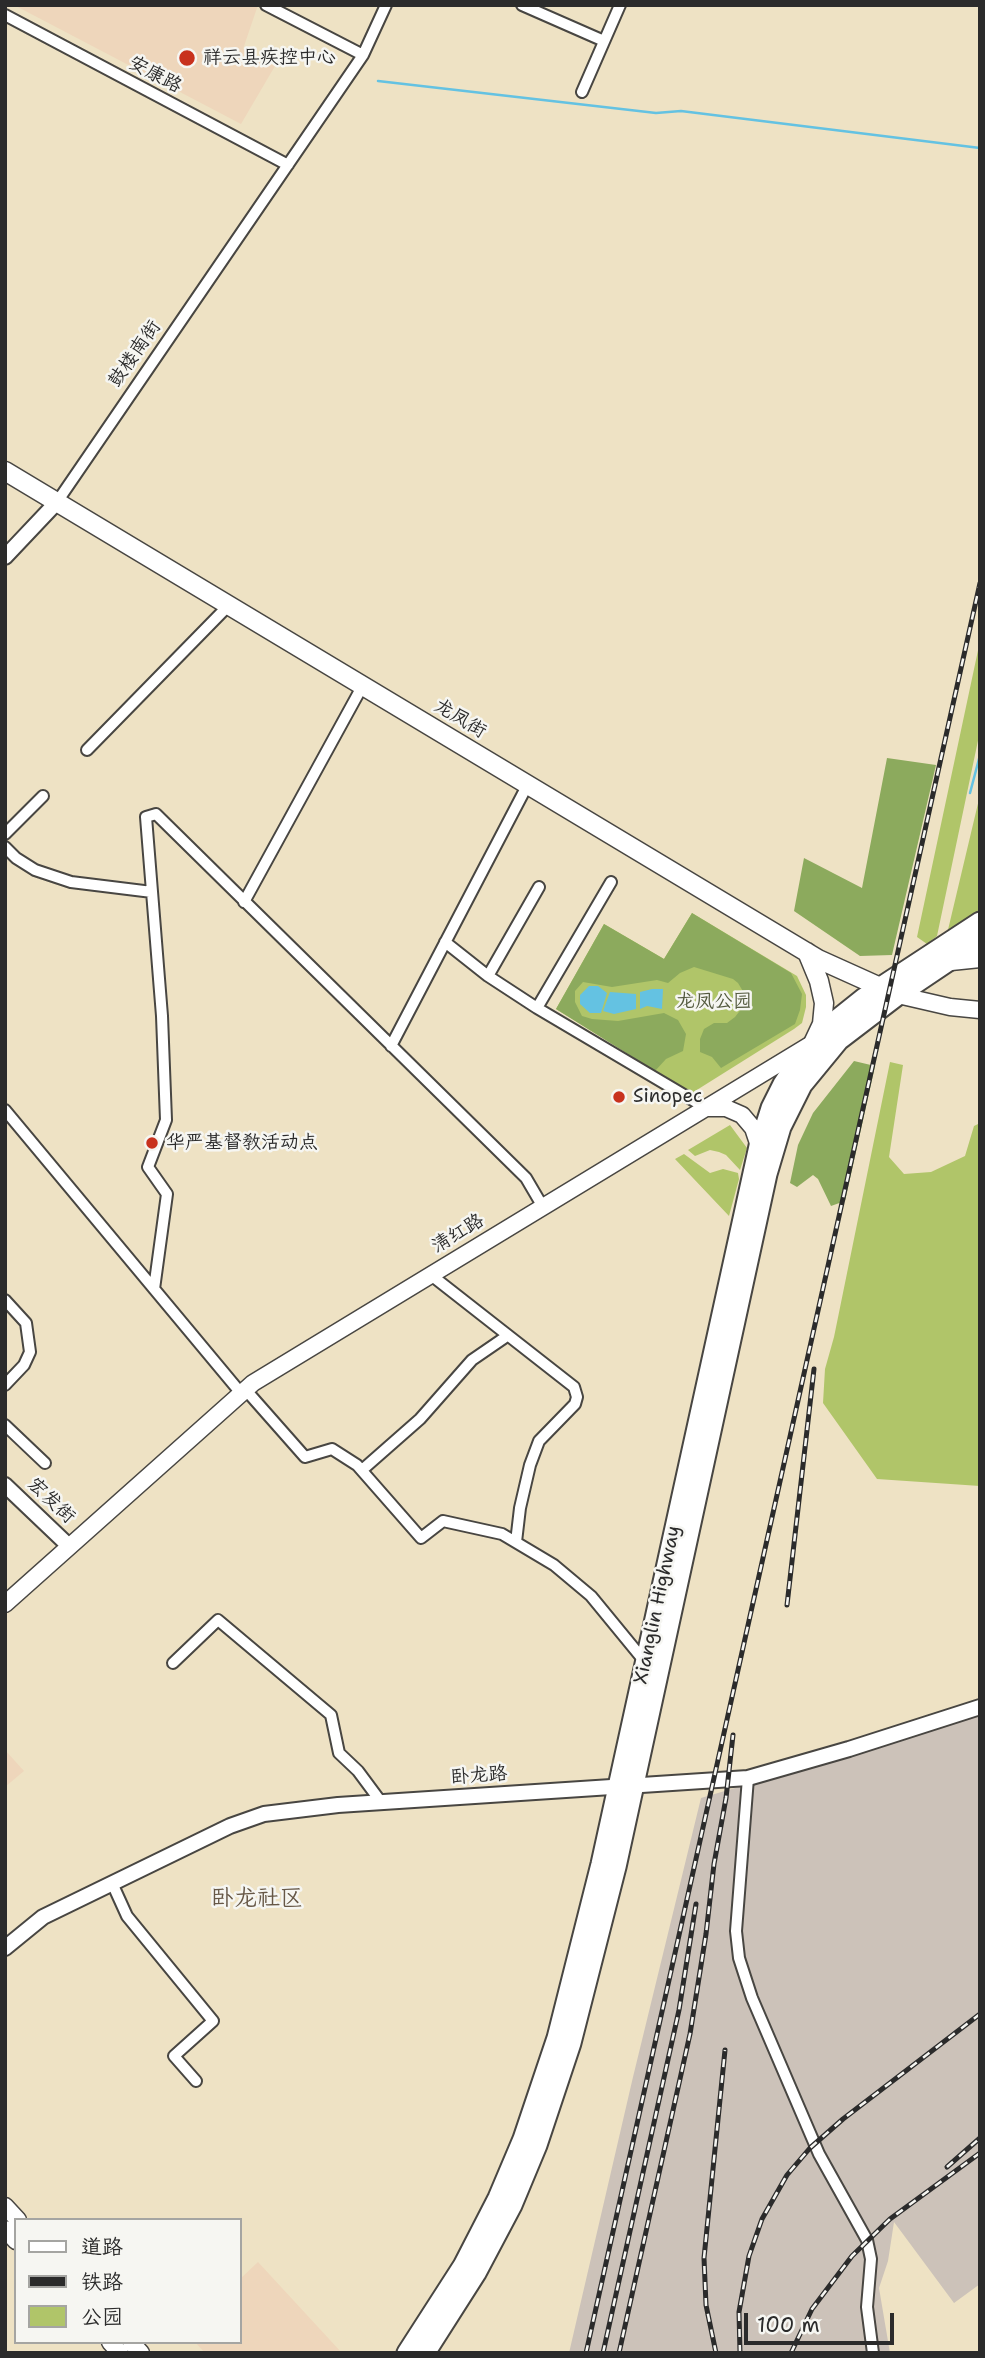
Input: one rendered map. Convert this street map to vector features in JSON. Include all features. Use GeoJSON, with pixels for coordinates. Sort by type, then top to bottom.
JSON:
{"type":"FeatureCollection","features":[{"type":"Feature","properties":{"kind":"highway","name":"Xianglin Highway"},"geometry":{"type":"LineString","coordinates":[[425,2353],[489,2251],[512,2205],[537,2145],[585,1994],[626,1786],[781,1127],[797,1093],[830,1049],[889,991],[980,922]]}},
{"type":"Feature","properties":{"kind":"highway","name":"Xianglin Highway"},"geometry":{"type":"LineString","coordinates":[[407,2353],[438,2308],[475,2244],[506,2181],[523,2139],[567,2001],[626,1786],[646,1663],[765,1122],[778,1092],[813,1044],[845,1013],[948,962],[980,940]]}},
{"type":"Feature","properties":{"kind":"main road","name":"龙凤街"},"geometry":{"type":"LineString","coordinates":[[5,471],[807,952],[839,970],[889,991]]}},
{"type":"Feature","properties":{"kind":"main road"},"geometry":{"type":"LineString","coordinates":[[807,952],[819,981],[824,1003],[822,1024],[813,1044]]}},
{"type":"Feature","properties":{"kind":"main road"},"geometry":{"type":"LineString","coordinates":[[948,962],[980,959]]}},
{"type":"Feature","properties":{"kind":"main road"},"geometry":{"type":"LineString","coordinates":[[889,991],[950,1007],[980,1010]]}},
{"type":"Feature","properties":{"kind":"main road","name":"清红路"},"geometry":{"type":"LineString","coordinates":[[5,1604],[243,1390],[813,1044]]}},
{"type":"Feature","properties":{"kind":"main road"},"geometry":{"type":"LineString","coordinates":[[706,1108],[723,1107],[738,1112],[750,1124],[759,1146]]}},
{"type":"Feature","properties":{"kind":"main road"},"geometry":{"type":"LineString","coordinates":[[5,2206],[10,2231]]}},
{"type":"Feature","properties":{"kind":"street"},"geometry":{"type":"LineString","coordinates":[[266,5],[363,55]]}},
{"type":"Feature","properties":{"kind":"street","name":"鼓楼南街"},"geometry":{"type":"LineString","coordinates":[[5,557],[57,502],[363,55],[386,5]]}},
{"type":"Feature","properties":{"kind":"street"},"geometry":{"type":"LineString","coordinates":[[522,5],[604,41]]}},
{"type":"Feature","properties":{"kind":"street"},"geometry":{"type":"LineString","coordinates":[[582,92],[620,5]]}},
{"type":"Feature","properties":{"kind":"street","name":"安康路"},"geometry":{"type":"LineString","coordinates":[[5,15],[288,165]]}},
{"type":"Feature","properties":{"kind":"street"},"geometry":{"type":"LineString","coordinates":[[88,750],[229,605]]}},
{"type":"Feature","properties":{"kind":"street"},"geometry":{"type":"LineString","coordinates":[[244,902],[363,685]]}},
{"type":"Feature","properties":{"kind":"street"},"geometry":{"type":"LineString","coordinates":[[391,1046],[528,784]]}},
{"type":"Feature","properties":{"kind":"street"},"geometry":{"type":"LineString","coordinates":[[5,834],[43,796]]}},
{"type":"Feature","properties":{"kind":"street"},"geometry":{"type":"LineString","coordinates":[[154,1289],[167,1194],[148,1167],[166,1120],[162,1016],[146,817],[156,814],[526,1178],[543,1207]]}},
{"type":"Feature","properties":{"kind":"street"},"geometry":{"type":"LineString","coordinates":[[5,847],[35,870],[71,883],[152,892]]}},
{"type":"Feature","properties":{"kind":"street"},"geometry":{"type":"LineString","coordinates":[[537,1009],[611,882]]}},
{"type":"Feature","properties":{"kind":"street"},"geometry":{"type":"LineString","coordinates":[[488,976],[539,887]]}},
{"type":"Feature","properties":{"kind":"street"},"geometry":{"type":"LineString","coordinates":[[445,942],[488,976],[537,1009],[706,1108]]}},
{"type":"Feature","properties":{"kind":"street"},"geometry":{"type":"LineString","coordinates":[[5,1110],[154,1289],[305,1457],[332,1448],[342,1453],[362,1470],[421,1538],[443,1521],[502,1534],[554,1564],[591,1596],[646,1663]]}},
{"type":"Feature","properties":{"kind":"street"},"geometry":{"type":"LineString","coordinates":[[431,1275],[574,1387],[577,1397],[575,1404],[539,1441],[530,1465],[520,1508],[516,1542]]}},
{"type":"Feature","properties":{"kind":"street"},"geometry":{"type":"LineString","coordinates":[[5,1300],[26,1322],[30,1344],[28,1359],[7,1381]]}},
{"type":"Feature","properties":{"kind":"street"},"geometry":{"type":"LineString","coordinates":[[362,1470],[420,1419],[472,1360],[507,1336]]}},
{"type":"Feature","properties":{"kind":"street"},"geometry":{"type":"LineString","coordinates":[[5,1425],[45,1463]]}},
{"type":"Feature","properties":{"kind":"street","name":"宏发街"},"geometry":{"type":"LineString","coordinates":[[7,1489],[69,1546]]}},
{"type":"Feature","properties":{"kind":"street"},"geometry":{"type":"LineString","coordinates":[[173,1663],[218,1620],[331,1715],[339,1753],[358,1771],[381,1802]]}},
{"type":"Feature","properties":{"kind":"street","name":"卧龙路"},"geometry":{"type":"LineString","coordinates":[[5,1948],[43,1917],[246,1820],[288,1810],[381,1802],[748,1778],[980,1707]]}},
{"type":"Feature","properties":{"kind":"street"},"geometry":{"type":"LineString","coordinates":[[748,1778],[736,1931],[739,1958],[752,1998],[819,2154],[867,2240],[871,2259],[867,2308],[873,2353]]}},
{"type":"Feature","properties":{"kind":"street"},"geometry":{"type":"LineString","coordinates":[[112,1883],[127,1916],[213,2021],[174,2056],[196,2081]]}},
{"type":"Feature","properties":{"kind":"shaded area","name":"祥云县疾控中心"},"geometry":{"type":"Polygon","coordinates":[[[14,5],[258,5],[243,49],[275,66],[241,124],[14,5]]]}},
{"type":"Feature","properties":{"kind":"shaded area"},"geometry":{"type":"Polygon","coordinates":[[[980,1716],[980,2284],[954,2303],[894,2222],[888,2261],[879,2288],[890,2353],[569,2353],[701,1798],[980,1716]]]}},
{"type":"Feature","properties":{"kind":"shaded area"},"geometry":{"type":"Polygon","coordinates":[[[5,1750],[24,1771],[5,1787],[5,1750]]]}},
{"type":"Feature","properties":{"kind":"shaded area"},"geometry":{"type":"Polygon","coordinates":[[[258,2262],[342,2353],[205,2353],[197,2344],[242,2344],[242,2277],[258,2262]]]}},
{"type":"Feature","properties":{"kind":"green space"},"geometry":{"type":"Polygon","coordinates":[[[980,641],[980,731],[937,936],[927,944],[917,937],[980,641]]]}},
{"type":"Feature","properties":{"kind":"green space"},"geometry":{"type":"Polygon","coordinates":[[[887,758],[936,765],[892,955],[860,956],[794,911],[804,858],[862,888],[887,758]]]}},
{"type":"Feature","properties":{"kind":"green space"},"geometry":{"type":"Polygon","coordinates":[[[980,795],[980,909],[947,934],[980,795]]]}},
{"type":"Feature","properties":{"kind":"green space","name":"龙凤公园"},"geometry":{"type":"Polygon","coordinates":[[[692,913],[797,976],[806,995],[806,1007],[802,1023],[692,1093],[556,1009],[604,924],[664,959],[692,913]]]}},
{"type":"Feature","properties":{"kind":"green space","name":"龙凤公园"},"geometry":{"type":"Polygon","coordinates":[[[692,913],[791,973],[802,994],[795,1024],[721,1068],[712,1057],[700,1052],[700,1039],[704,1029],[714,1023],[727,1023],[742,1008],[744,993],[733,979],[694,967],[680,973],[668,983],[657,980],[612,987],[583,982],[575,991],[575,1002],[582,1016],[618,1021],[664,1013],[678,1020],[686,1034],[683,1051],[666,1059],[655,1071],[556,1009],[604,924],[664,959],[692,913]]]}},
{"type":"Feature","properties":{"kind":"green space"},"geometry":{"type":"Polygon","coordinates":[[[854,1061],[875,1066],[845,1201],[831,1206],[818,1179],[813,1175],[797,1187],[790,1183],[798,1145],[813,1113],[854,1061]]]}},
{"type":"Feature","properties":{"kind":"green space"},"geometry":{"type":"Polygon","coordinates":[[[890,1062],[903,1065],[889,1157],[904,1174],[931,1172],[965,1156],[974,1126],[980,1123],[980,1486],[877,1479],[823,1403],[825,1369],[834,1337],[890,1062]]]}},
{"type":"Feature","properties":{"kind":"green space"},"geometry":{"type":"Polygon","coordinates":[[[730,1125],[747,1148],[740,1170],[726,1155],[719,1152],[710,1150],[695,1156],[688,1150],[730,1125]]]}},
{"type":"Feature","properties":{"kind":"green space"},"geometry":{"type":"Polygon","coordinates":[[[684,1154],[710,1173],[723,1169],[738,1173],[739,1179],[729,1216],[675,1159],[684,1154]]]}},
{"type":"Feature","properties":{"kind":"water"},"geometry":{"type":"Polygon","coordinates":[[[589,986],[598,986],[607,993],[601,1013],[590,1013],[580,1004],[580,995],[589,986]]]}},
{"type":"Feature","properties":{"kind":"water"},"geometry":{"type":"Polygon","coordinates":[[[663,989],[662,1009],[647,1006],[640,1009],[640,992],[663,989]]]}},
{"type":"Feature","properties":{"kind":"water"},"geometry":{"type":"Polygon","coordinates":[[[610,992],[636,994],[636,1009],[614,1014],[603,1011],[610,992]]]}},
{"type":"Feature","properties":{"kind":"waterway"},"geometry":{"type":"LineString","coordinates":[[378,81],[656,113],[681,111],[980,148]]}},
{"type":"Feature","properties":{"kind":"waterway"},"geometry":{"type":"LineString","coordinates":[[970,793],[980,755]]}},
{"type":"Feature","properties":{"kind":"railway"},"geometry":{"type":"LineString","coordinates":[[586,2353],[980,583]]}},
{"type":"Feature","properties":{"kind":"railway"},"geometry":{"type":"LineString","coordinates":[[787,1605],[814,1369]]}},
{"type":"Feature","properties":{"kind":"railway"},"geometry":{"type":"LineString","coordinates":[[619,2353],[690,2034],[733,1735]]}},
{"type":"Feature","properties":{"kind":"railway"},"geometry":{"type":"LineString","coordinates":[[603,2353],[679,2010],[696,1904]]}},
{"type":"Feature","properties":{"kind":"railway"},"geometry":{"type":"LineString","coordinates":[[740,2353],[739,2312],[749,2256],[762,2219],[787,2175],[810,2148],[843,2119],[980,2014]]}},
{"type":"Feature","properties":{"kind":"railway"},"geometry":{"type":"LineString","coordinates":[[716,2353],[706,2305],[704,2258],[725,2050]]}},
{"type":"Feature","properties":{"kind":"railway"},"geometry":{"type":"LineString","coordinates":[[947,2167],[980,2138]]}},
{"type":"Feature","properties":{"kind":"railway"},"geometry":{"type":"LineString","coordinates":[[791,2353],[812,2309],[852,2256],[890,2219],[980,2153]]}},
{"type":"Feature","properties":{"kind":"place","name":"祥云县疾控中心"},"geometry":{"type":"Point","coordinates":[187,58]}},
{"type":"Feature","properties":{"kind":"place","name":"Sinopec"},"geometry":{"type":"Point","coordinates":[619,1097]}},
{"type":"Feature","properties":{"kind":"place","name":"华严基督教活动点"},"geometry":{"type":"Point","coordinates":[152,1143]}},
{"type":"Feature","properties":{"kind":"district","name":"卧龙社区"},"geometry":{"type":"Point","coordinates":[257,1899]}}]}
